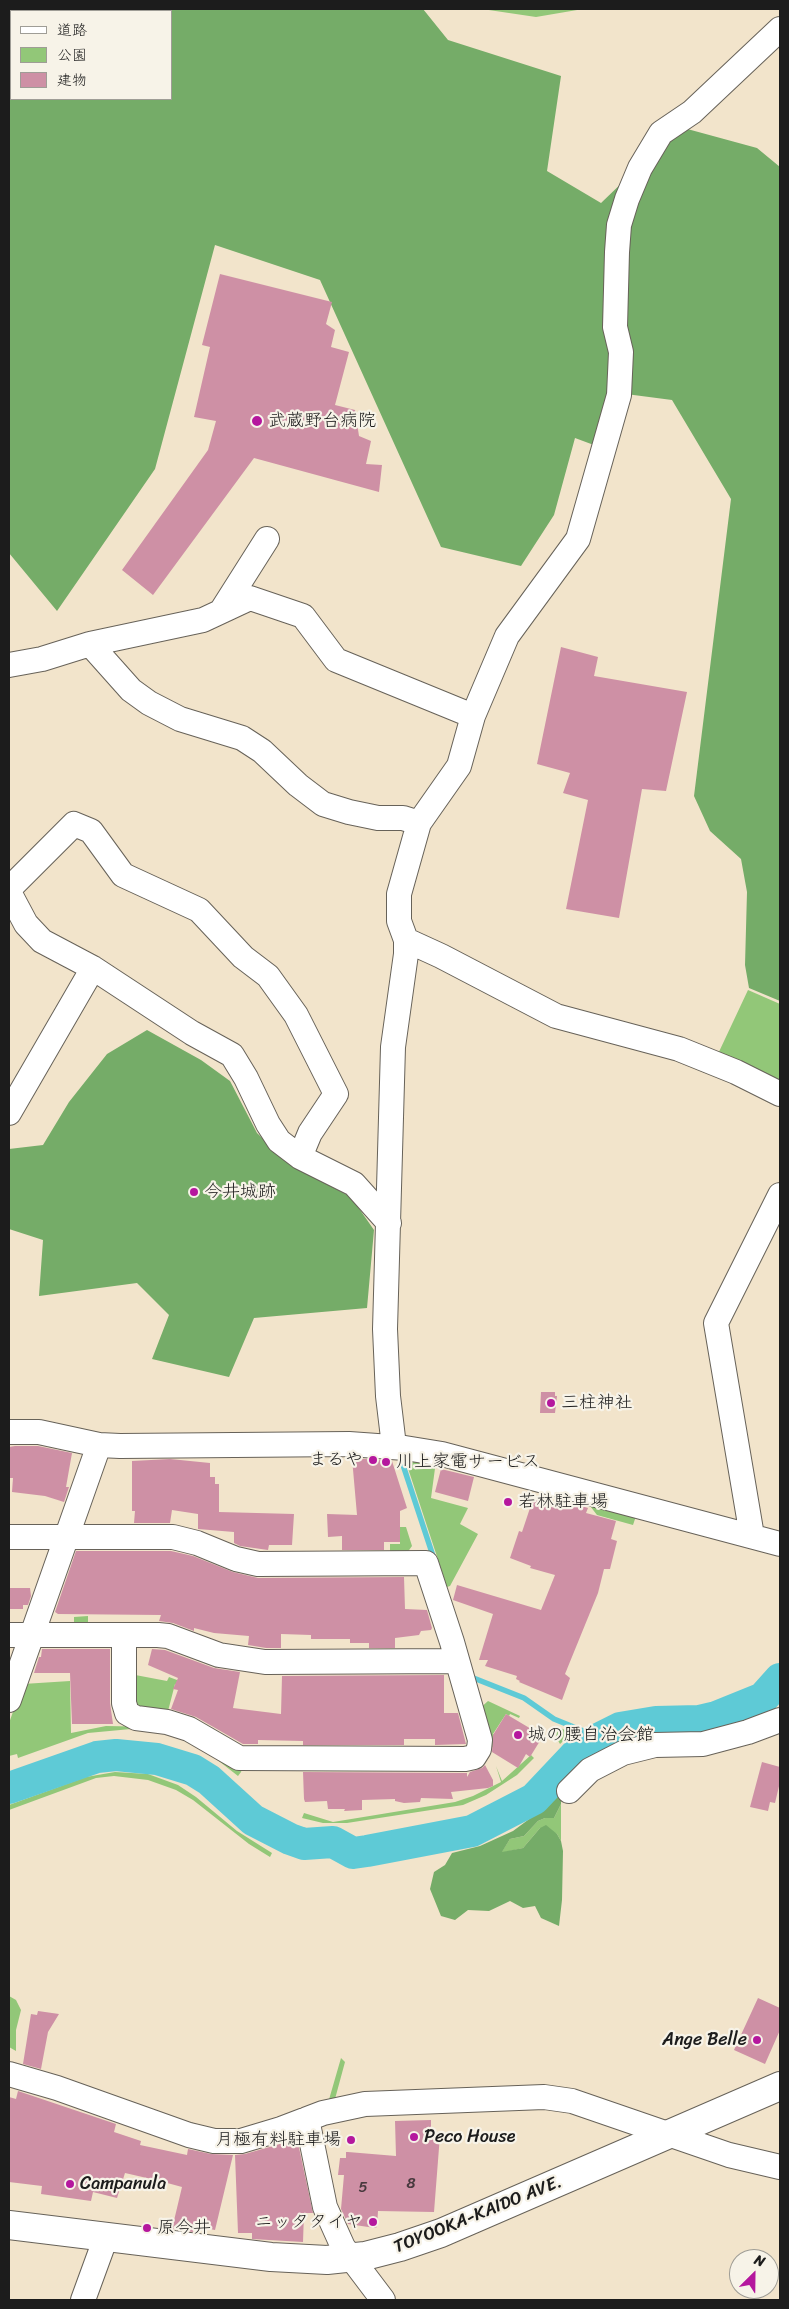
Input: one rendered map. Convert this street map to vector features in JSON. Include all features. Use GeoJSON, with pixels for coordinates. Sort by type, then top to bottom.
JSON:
{"type":"FeatureCollection","features":[{"type":"Feature","properties":{"kind":"main road","name":"TOYOOKA-KAIDO AVE."},"geometry":{"type":"LineString","coordinates":[[9,2225],[287,2258],[327,2260],[352,2258],[400,2247],[441,2233],[780,2086]]}},
{"type":"Feature","properties":{"kind":"street"},"geometry":{"type":"LineString","coordinates":[[394,1446],[388,1396],[385,1329],[393,1047],[406,940],[399,921],[399,894],[419,823],[459,766],[472,716],[511,630],[544,589],[578,539],[619,394],[621,352],[615,327],[619,225],[640,168],[662,134],[692,112],[780,29]]}},
{"type":"Feature","properties":{"kind":"street"},"geometry":{"type":"LineString","coordinates":[[222,610],[267,539]]}},
{"type":"Feature","properties":{"kind":"street"},"geometry":{"type":"LineString","coordinates":[[9,665],[42,659],[90,644],[203,620],[250,598],[304,616],[336,660],[472,716]]}},
{"type":"Feature","properties":{"kind":"street"},"geometry":{"type":"LineString","coordinates":[[90,644],[132,690],[149,703],[180,719],[242,738],[262,751],[298,785],[323,804],[378,818],[403,818],[419,823]]}},
{"type":"Feature","properties":{"kind":"street"},"geometry":{"type":"LineString","coordinates":[[300,1157],[310,1133],[336,1094],[296,1015],[268,976],[244,957],[199,910],[123,875],[91,831],[74,824],[9,891],[26,924],[42,940],[93,968],[192,1033],[232,1056],[246,1078],[279,1141],[300,1157],[354,1184],[389,1223]]}},
{"type":"Feature","properties":{"kind":"street"},"geometry":{"type":"LineString","coordinates":[[406,940],[441,956],[556,1016],[679,1049],[736,1072],[780,1094]]}},
{"type":"Feature","properties":{"kind":"street"},"geometry":{"type":"LineString","coordinates":[[9,1113],[93,968]]}},
{"type":"Feature","properties":{"kind":"street"},"geometry":{"type":"LineString","coordinates":[[752,1536],[716,1323],[780,1195]]}},
{"type":"Feature","properties":{"kind":"street"},"geometry":{"type":"LineString","coordinates":[[9,1432],[40,1432],[99,1445],[349,1444],[394,1446],[442,1454],[780,1544]]}},
{"type":"Feature","properties":{"kind":"street"},"geometry":{"type":"LineString","coordinates":[[9,1700],[99,1445]]}},
{"type":"Feature","properties":{"kind":"street"},"geometry":{"type":"LineString","coordinates":[[9,1537],[173,1537],[197,1543],[258,1564],[426,1563],[452,1642],[480,1740],[477,1753],[470,1758],[246,1759],[233,1756],[195,1732],[176,1725],[136,1718],[127,1713],[124,1703],[124,1635]]}},
{"type":"Feature","properties":{"kind":"street"},"geometry":{"type":"LineString","coordinates":[[9,1635],[168,1636],[210,1653],[253,1662],[456,1661]]}},
{"type":"Feature","properties":{"kind":"street"},"geometry":{"type":"LineString","coordinates":[[569,1792],[590,1770],[623,1753],[655,1746],[703,1744],[748,1732],[780,1720]]}},
{"type":"Feature","properties":{"kind":"street"},"geometry":{"type":"LineString","coordinates":[[9,2074],[57,2088],[189,2135],[214,2141],[241,2141],[340,2108],[365,2104],[544,2096],[572,2100],[738,2158],[780,2167]]}},
{"type":"Feature","properties":{"kind":"street"},"geometry":{"type":"LineString","coordinates":[[307,2119],[322,2198],[343,2247],[383,2300]]}},
{"type":"Feature","properties":{"kind":"street"},"geometry":{"type":"LineString","coordinates":[[83,2300],[106,2237]]}},
{"type":"Feature","properties":{"kind":"green space"},"geometry":{"type":"Polygon","coordinates":[[[9,9],[423,9],[448,40],[561,76],[547,171],[601,203],[680,127],[757,148],[780,167],[780,1001],[749,988],[745,965],[747,892],[741,859],[710,831],[694,796],[731,499],[672,400],[626,394],[610,451],[575,438],[554,515],[521,566],[441,547],[320,280],[215,245],[155,469],[57,611],[9,553],[9,9]]]}},
{"type":"Feature","properties":{"kind":"green space"},"geometry":{"type":"Polygon","coordinates":[[[482,9],[583,9],[536,17],[482,9]]]}},
{"type":"Feature","properties":{"kind":"green space"},"geometry":{"type":"Polygon","coordinates":[[[748,990],[780,1004],[780,1086],[717,1056],[748,990]]]}},
{"type":"Feature","properties":{"kind":"green space"},"geometry":{"type":"Polygon","coordinates":[[[147,1030],[201,1060],[230,1081],[257,1133],[290,1165],[351,1197],[374,1230],[367,1308],[254,1318],[229,1377],[152,1359],[169,1315],[137,1283],[39,1296],[43,1240],[9,1229],[9,1149],[43,1145],[69,1102],[107,1054],[147,1030]]]}},
{"type":"Feature","properties":{"kind":"green space"},"geometry":{"type":"Polygon","coordinates":[[[404,1456],[436,1461],[431,1498],[468,1508],[460,1524],[478,1534],[450,1586],[447,1587],[404,1456]]]}},
{"type":"Feature","properties":{"kind":"green space"},"geometry":{"type":"Polygon","coordinates":[[[587,1502],[636,1516],[633,1525],[597,1515],[587,1502]]]}},
{"type":"Feature","properties":{"kind":"green space"},"geometry":{"type":"Polygon","coordinates":[[[400,1527],[406,1527],[412,1546],[404,1557],[390,1557],[390,1544],[400,1544],[400,1527]]]}},
{"type":"Feature","properties":{"kind":"green space"},"geometry":{"type":"Polygon","coordinates":[[[88,1616],[88,1628],[74,1628],[74,1617],[88,1616]]]}},
{"type":"Feature","properties":{"kind":"green space"},"geometry":{"type":"Polygon","coordinates":[[[130,1674],[167,1681],[169,1677],[193,1686],[191,1691],[175,1684],[167,1715],[148,1713],[130,1703],[130,1674]]]}},
{"type":"Feature","properties":{"kind":"green space"},"geometry":{"type":"Polygon","coordinates":[[[70,1681],[71,1733],[106,1726],[160,1727],[242,1769],[241,1772],[238,1776],[215,1758],[183,1740],[161,1733],[131,1729],[88,1733],[18,1758],[17,1754],[9,1756],[9,1723],[23,1684],[70,1681]]]}},
{"type":"Feature","properties":{"kind":"green space"},"geometry":{"type":"Polygon","coordinates":[[[488,1701],[520,1716],[519,1718],[506,1714],[493,1734],[500,1738],[501,1743],[491,1748],[494,1756],[477,1711],[488,1701]]]}},
{"type":"Feature","properties":{"kind":"green space"},"geometry":{"type":"Polygon","coordinates":[[[558,1727],[572,1733],[560,1744],[556,1737],[558,1727]]]}},
{"type":"Feature","properties":{"kind":"green space"},"geometry":{"type":"Polygon","coordinates":[[[531,1755],[534,1758],[517,1775],[486,1795],[463,1805],[347,1823],[323,1823],[302,1818],[304,1813],[333,1822],[455,1802],[473,1796],[501,1782],[496,1766],[502,1781],[531,1755]]]}},
{"type":"Feature","properties":{"kind":"green space"},"geometry":{"type":"Polygon","coordinates":[[[115,1772],[148,1774],[178,1785],[196,1797],[237,1831],[272,1853],[270,1857],[249,1844],[193,1800],[176,1790],[148,1780],[114,1776],[96,1778],[9,1810],[9,1805],[86,1777],[115,1772]]]}},
{"type":"Feature","properties":{"kind":"green space"},"geometry":{"type":"Polygon","coordinates":[[[561,1793],[561,1804],[554,1818],[545,1818],[538,1821],[524,1836],[510,1839],[502,1852],[523,1848],[540,1828],[546,1825],[557,1834],[563,1851],[562,1900],[559,1926],[541,1918],[535,1906],[523,1908],[510,1901],[489,1911],[468,1910],[455,1920],[441,1916],[430,1889],[434,1872],[445,1865],[452,1853],[480,1846],[513,1831],[551,1803],[561,1793]]]}},
{"type":"Feature","properties":{"kind":"green space"},"geometry":{"type":"Polygon","coordinates":[[[561,1804],[561,1841],[557,1834],[540,1828],[523,1848],[501,1853],[510,1839],[524,1836],[538,1821],[545,1818],[554,1818],[561,1804]]]}},
{"type":"Feature","properties":{"kind":"green space"},"geometry":{"type":"Polygon","coordinates":[[[9,1996],[16,2000],[21,2010],[16,2030],[16,2051],[9,2047],[9,1996]]]}},
{"type":"Feature","properties":{"kind":"green space"},"geometry":{"type":"Polygon","coordinates":[[[341,2058],[345,2062],[335,2099],[328,2103],[341,2058]]]}},
{"type":"Feature","properties":{"kind":"building"},"geometry":{"type":"Polygon","coordinates":[[[220,274],[332,302],[326,324],[335,330],[331,347],[349,352],[335,405],[355,410],[359,436],[371,441],[366,464],[382,465],[379,492],[254,458],[153,595],[122,570],[208,450],[216,421],[194,417],[210,347],[202,345],[220,274]]]}},
{"type":"Feature","properties":{"kind":"building"},"geometry":{"type":"Polygon","coordinates":[[[561,647],[598,657],[594,676],[687,692],[666,791],[642,789],[619,918],[566,909],[588,800],[563,793],[570,773],[537,764],[561,647]]]}},
{"type":"Feature","properties":{"kind":"building","name":"三柱神社"},"geometry":{"type":"Polygon","coordinates":[[[541,1392],[555,1392],[555,1396],[557,1396],[555,1413],[540,1413],[541,1392]]]}},
{"type":"Feature","properties":{"kind":"building"},"geometry":{"type":"Polygon","coordinates":[[[38,1446],[72,1453],[66,1487],[69,1487],[64,1502],[45,1496],[12,1492],[13,1478],[9,1478],[9,1447],[38,1446]]]}},
{"type":"Feature","properties":{"kind":"building"},"geometry":{"type":"Polygon","coordinates":[[[352,1458],[392,1461],[407,1508],[400,1511],[400,1542],[384,1542],[384,1550],[342,1550],[342,1536],[328,1537],[327,1514],[357,1515],[352,1458]]]}},
{"type":"Feature","properties":{"kind":"building"},"geometry":{"type":"Polygon","coordinates":[[[170,1459],[210,1463],[210,1477],[215,1477],[215,1484],[219,1484],[219,1512],[294,1514],[292,1545],[269,1545],[268,1550],[240,1546],[234,1543],[234,1532],[198,1529],[198,1514],[172,1510],[170,1523],[134,1523],[135,1511],[132,1511],[132,1461],[170,1459]]]}},
{"type":"Feature","properties":{"kind":"building"},"geometry":{"type":"Polygon","coordinates":[[[441,1469],[474,1477],[468,1501],[435,1492],[441,1469]]]}},
{"type":"Feature","properties":{"kind":"building"},"geometry":{"type":"Polygon","coordinates":[[[533,1499],[562,1509],[565,1501],[588,1508],[586,1513],[616,1521],[611,1539],[617,1541],[610,1569],[604,1569],[598,1593],[565,1674],[570,1678],[562,1700],[519,1682],[516,1679],[517,1676],[485,1666],[488,1660],[479,1660],[493,1614],[453,1600],[457,1585],[541,1610],[555,1575],[530,1568],[531,1566],[510,1558],[519,1531],[522,1532],[533,1499]]]}},
{"type":"Feature","properties":{"kind":"building"},"geometry":{"type":"Polygon","coordinates":[[[76,1551],[171,1551],[193,1556],[233,1572],[258,1578],[404,1577],[405,1609],[427,1610],[432,1628],[431,1630],[421,1631],[419,1635],[395,1638],[395,1648],[369,1648],[369,1643],[350,1643],[350,1639],[311,1639],[311,1635],[281,1634],[281,1648],[266,1648],[248,1645],[249,1636],[214,1633],[194,1628],[194,1631],[173,1623],[159,1621],[161,1615],[58,1614],[55,1612],[76,1551]]]}},
{"type":"Feature","properties":{"kind":"building"},"geometry":{"type":"Polygon","coordinates":[[[9,1588],[30,1588],[31,1596],[28,1605],[23,1605],[23,1609],[9,1609],[9,1588]]]}},
{"type":"Feature","properties":{"kind":"building"},"geometry":{"type":"Polygon","coordinates":[[[42,1649],[110,1649],[110,1703],[113,1724],[72,1724],[70,1673],[34,1673],[39,1657],[41,1657],[42,1649]]]}},
{"type":"Feature","properties":{"kind":"building"},"geometry":{"type":"Polygon","coordinates":[[[152,1649],[165,1650],[214,1668],[240,1672],[233,1708],[281,1714],[282,1676],[444,1675],[444,1713],[458,1713],[466,1744],[435,1745],[435,1739],[404,1739],[404,1745],[303,1745],[303,1741],[258,1740],[258,1744],[243,1744],[196,1717],[171,1709],[178,1690],[173,1689],[178,1678],[148,1665],[152,1649]]]}},
{"type":"Feature","properties":{"kind":"building","name":"城の腰自治会館"},"geometry":{"type":"Polygon","coordinates":[[[506,1714],[543,1736],[530,1757],[526,1754],[518,1768],[492,1752],[493,1735],[506,1714]]]}},
{"type":"Feature","properties":{"kind":"building"},"geometry":{"type":"Polygon","coordinates":[[[762,1762],[780,1767],[780,1782],[775,1803],[770,1802],[768,1811],[750,1807],[762,1762]]]}},
{"type":"Feature","properties":{"kind":"building"},"geometry":{"type":"Polygon","coordinates":[[[485,1765],[493,1780],[493,1786],[451,1792],[453,1799],[421,1798],[420,1802],[404,1803],[395,1801],[395,1799],[362,1800],[362,1810],[344,1811],[345,1809],[328,1809],[327,1801],[305,1802],[304,1799],[303,1772],[467,1773],[467,1777],[470,1772],[485,1765]]]}},
{"type":"Feature","properties":{"kind":"building","name":"Ange Belle"},"geometry":{"type":"Polygon","coordinates":[[[758,1998],[780,2008],[780,2030],[765,2064],[734,2050],[758,1998]]]}},
{"type":"Feature","properties":{"kind":"building"},"geometry":{"type":"Polygon","coordinates":[[[38,2011],[59,2014],[48,2032],[41,2069],[23,2064],[31,2014],[37,2015],[38,2011]]]}},
{"type":"Feature","properties":{"kind":"building"},"geometry":{"type":"Polygon","coordinates":[[[18,2091],[116,2124],[114,2132],[141,2141],[140,2145],[187,2155],[188,2149],[211,2154],[233,2155],[215,2230],[195,2226],[193,2232],[172,2229],[182,2187],[160,2181],[125,2173],[117,2198],[93,2192],[91,2201],[41,2194],[42,2186],[9,2182],[9,2097],[16,2099],[18,2091]]]}},
{"type":"Feature","properties":{"kind":"building"},"geometry":{"type":"Polygon","coordinates":[[[431,2120],[431,2136],[440,2135],[434,2212],[378,2211],[377,2227],[375,2228],[348,2224],[341,2209],[344,2175],[338,2175],[340,2158],[346,2158],[346,2152],[396,2156],[395,2121],[431,2120]]]}},
{"type":"Feature","properties":{"kind":"building"},"geometry":{"type":"Polygon","coordinates":[[[298,2143],[313,2213],[304,2213],[303,2242],[252,2239],[252,2233],[238,2233],[235,2155],[280,2144],[298,2143]]]}},
{"type":"Feature","properties":{"kind":"waterway"},"geometry":{"type":"LineString","coordinates":[[401,1459],[434,1559]]}},
{"type":"Feature","properties":{"kind":"waterway"},"geometry":{"type":"LineString","coordinates":[[471,1675],[471,1677],[524,1698],[554,1719],[586,1732],[596,1740]]}},
{"type":"Feature","properties":{"kind":"waterway"},"geometry":{"type":"LineString","coordinates":[[9,1788],[97,1757],[116,1755],[157,1759],[193,1770],[209,1780],[253,1820],[290,1839],[304,1844],[333,1842],[353,1853],[472,1831],[534,1799],[584,1746],[620,1728],[656,1722],[699,1721],[716,1717],[763,1698],[780,1679]]}},
{"type":"Feature","properties":{"kind":"place","name":"武蔵野台病院"},"geometry":{"type":"Point","coordinates":[257,421]}},
{"type":"Feature","properties":{"kind":"place","name":"今井城跡"},"geometry":{"type":"Point","coordinates":[194,1192]}},
{"type":"Feature","properties":{"kind":"place","name":"三柱神社"},"geometry":{"type":"Point","coordinates":[551,1403]}},
{"type":"Feature","properties":{"kind":"place","name":"まるや"},"geometry":{"type":"Point","coordinates":[373,1460]}},
{"type":"Feature","properties":{"kind":"place","name":"川上家電サービス"},"geometry":{"type":"Point","coordinates":[386,1462]}},
{"type":"Feature","properties":{"kind":"place","name":"若林駐車場"},"geometry":{"type":"Point","coordinates":[508,1502]}},
{"type":"Feature","properties":{"kind":"place","name":"城の腰自治会館"},"geometry":{"type":"Point","coordinates":[518,1735]}},
{"type":"Feature","properties":{"kind":"place","name":"Ange Belle"},"geometry":{"type":"Point","coordinates":[757,2040]}},
{"type":"Feature","properties":{"kind":"place","name":"Peco House"},"geometry":{"type":"Point","coordinates":[414,2137]}},
{"type":"Feature","properties":{"kind":"place","name":"月極有料駐車場"},"geometry":{"type":"Point","coordinates":[351,2140]}},
{"type":"Feature","properties":{"kind":"place","name":"Campanula"},"geometry":{"type":"Point","coordinates":[70,2184]}},
{"type":"Feature","properties":{"kind":"place","name":"ニッタタイヤ"},"geometry":{"type":"Point","coordinates":[373,2222]}},
{"type":"Feature","properties":{"kind":"place","name":"原今井"},"geometry":{"type":"Point","coordinates":[147,2228]}}]}
